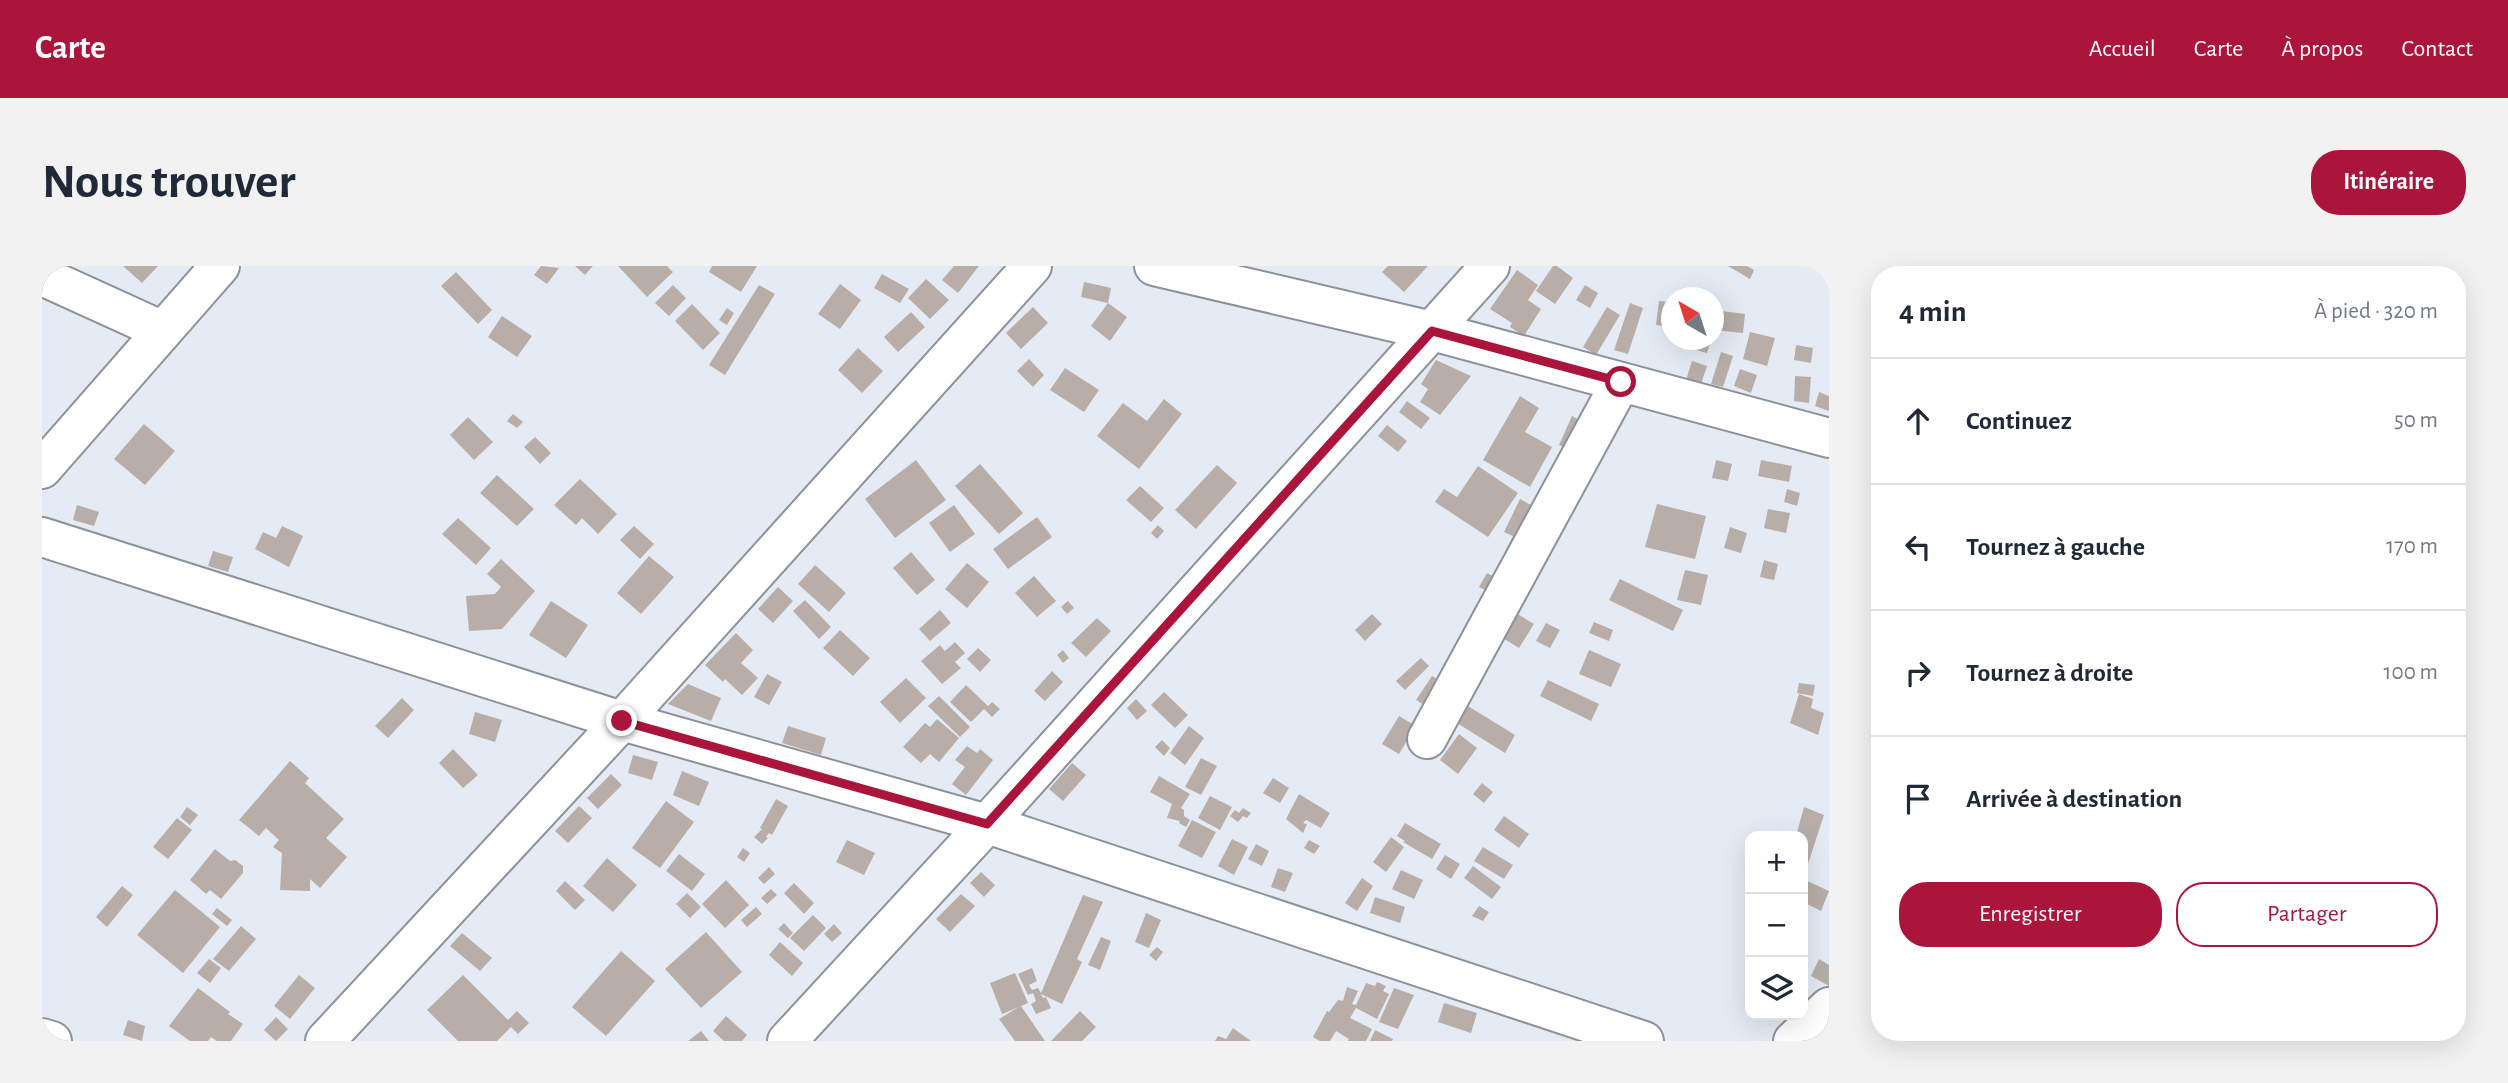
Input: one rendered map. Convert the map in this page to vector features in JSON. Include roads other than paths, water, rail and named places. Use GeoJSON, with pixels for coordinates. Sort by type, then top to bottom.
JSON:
{"type":"FeatureCollection","features":[{"type":"Feature","properties":{"kind":"street"},"geometry":{"type":"LineString","coordinates":[[42,469],[220,266]]}},
{"type":"Feature","properties":{"kind":"street"},"geometry":{"type":"LineString","coordinates":[[325,1041],[622,721],[1032,266]]}},
{"type":"Feature","properties":{"kind":"street"},"geometry":{"type":"LineString","coordinates":[[1154,266],[1432,331],[1829,438]]}},
{"type":"Feature","properties":{"kind":"street"},"geometry":{"type":"LineString","coordinates":[[787,1041],[987,824],[1490,266]]}},
{"type":"Feature","properties":{"kind":"street"},"geometry":{"type":"LineString","coordinates":[[42,276],[163,331]]}},
{"type":"Feature","properties":{"kind":"street"},"geometry":{"type":"LineString","coordinates":[[1427,739],[1621,382]]}},
{"type":"Feature","properties":{"kind":"street"},"geometry":{"type":"LineString","coordinates":[[42,537],[622,721],[987,824],[1644,1041]]}},
{"type":"Feature","properties":{"kind":"street"},"geometry":{"type":"LineString","coordinates":[[1793,1041],[1829,1007]]}},
{"type":"Feature","properties":{"kind":"street"},"geometry":{"type":"LineString","coordinates":[[42,1038],[52,1041]]}}]}
